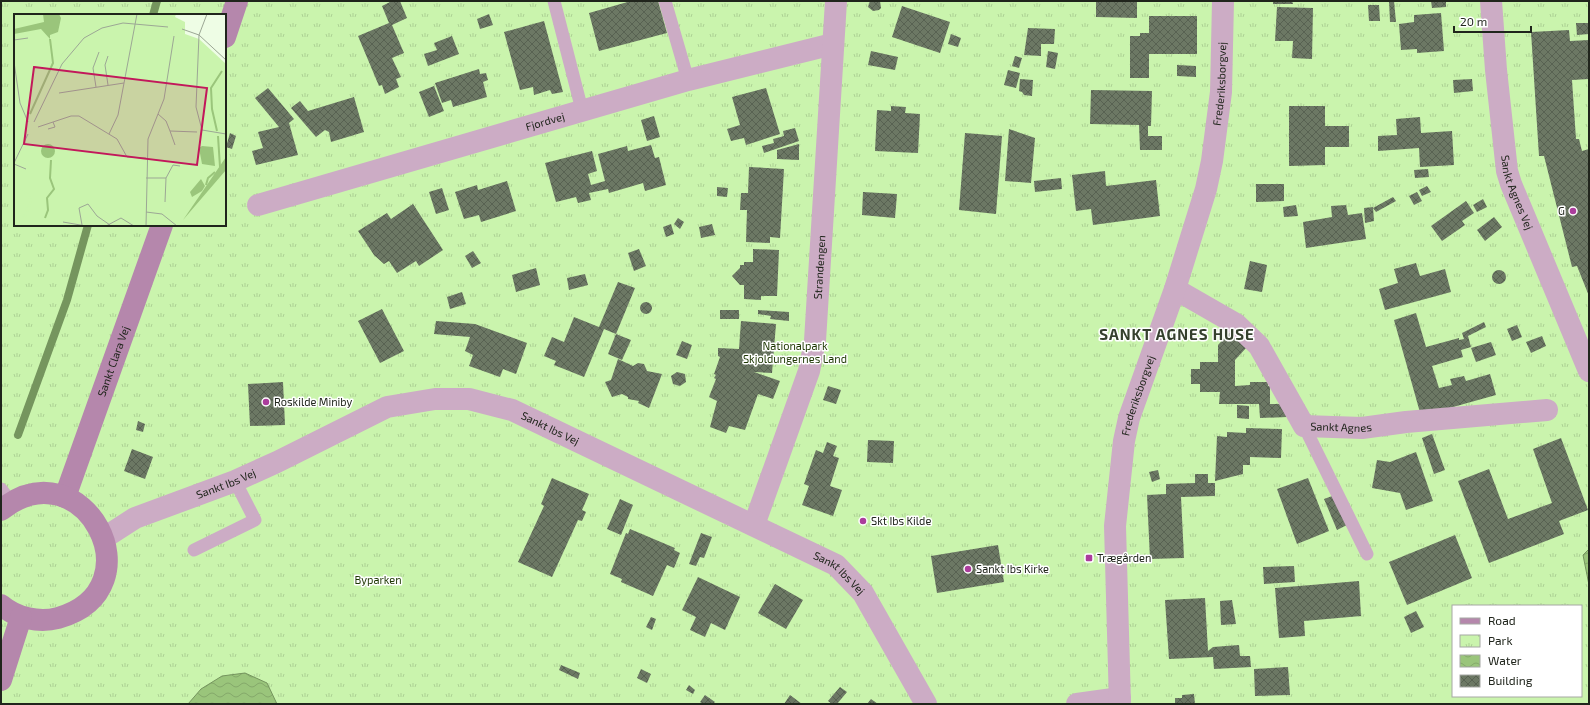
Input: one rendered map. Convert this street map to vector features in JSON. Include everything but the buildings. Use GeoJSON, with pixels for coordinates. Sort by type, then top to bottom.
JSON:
{"type":"FeatureCollection","features":[{"type":"Feature","properties":{"kind":"main road"},"geometry":{"type":"LineString","coordinates":[[226,33],[237,1]]}},
{"type":"Feature","properties":{"kind":"main road","name":"Sankt Clara Vej"},"geometry":{"type":"LineString","coordinates":[[65,497],[162,226]]}},
{"type":"Feature","properties":{"kind":"main road"},"geometry":{"type":"LineString","coordinates":[[1,605],[22,617],[47,621],[72,614],[87,604],[98,590],[105,573],[107,555],[104,538],[95,520],[82,506],[65,497],[46,493],[4,500]]}},
{"type":"Feature","properties":{"kind":"main road"},"geometry":{"type":"LineString","coordinates":[[1,680],[22,617]]}},
{"type":"Feature","properties":{"kind":"street","name":"Strandengen"},"geometry":{"type":"LineString","coordinates":[[754,525],[809,371],[815,341],[836,1]]}},
{"type":"Feature","properties":{"kind":"street","name":"Frederiksborgvej"},"geometry":{"type":"LineString","coordinates":[[1120,701],[1115,526],[1124,441],[1129,418],[1175,289],[1206,189],[1212,161],[1221,92],[1223,1]]}},
{"type":"Feature","properties":{"kind":"street","name":"Sankt Agnes Vej"},"geometry":{"type":"LineString","coordinates":[[1491,1],[1496,70],[1507,171],[1511,184],[1589,372]]}},
{"type":"Feature","properties":{"kind":"street","name":"Fjordvej"},"geometry":{"type":"LineString","coordinates":[[258,204],[688,80],[833,44]]}},
{"type":"Feature","properties":{"kind":"street","name":"Sankt Agnes"},"geometry":{"type":"LineString","coordinates":[[1175,289],[1236,324],[1259,346],[1304,426],[1362,428],[1406,422],[1547,410]]}},
{"type":"Feature","properties":{"kind":"street","name":"Sankt Ibs Vej"},"geometry":{"type":"LineString","coordinates":[[104,538],[135,518],[235,481],[278,462],[388,407],[435,399],[469,399],[512,410],[836,565],[863,592],[925,704]]}},
{"type":"Feature","properties":{"kind":"street"},"geometry":{"type":"LineString","coordinates":[[1077,704],[1120,701]]}},
{"type":"Feature","properties":{"kind":"lane"},"geometry":{"type":"LineString","coordinates":[[554,1],[582,110]]}},
{"type":"Feature","properties":{"kind":"lane"},"geometry":{"type":"LineString","coordinates":[[666,1],[688,80]]}},
{"type":"Feature","properties":{"kind":"lane"},"geometry":{"type":"LineString","coordinates":[[1304,426],[1367,554]]}},
{"type":"Feature","properties":{"kind":"lane"},"geometry":{"type":"LineString","coordinates":[[194,550],[255,520],[235,481]]}},
{"type":"Feature","properties":{"kind":"green space","name":"Nationalpark Skjoldungernes Land"},"geometry":{"type":"Polygon","coordinates":[[[1,1],[1589,1],[1589,704],[1,704],[1,1]]]}},
{"type":"Feature","properties":{"kind":"water"},"geometry":{"type":"Polygon","coordinates":[[[1589,549],[1589,585],[1583,555],[1589,549]]]}},
{"type":"Feature","properties":{"kind":"water"},"geometry":{"type":"Polygon","coordinates":[[[245,673],[267,683],[277,704],[188,704],[201,689],[222,676],[245,673]]]}},
{"type":"Feature","properties":{"kind":"waterway"},"geometry":{"type":"LineString","coordinates":[[153,14],[157,1]]}},
{"type":"Feature","properties":{"kind":"waterway"},"geometry":{"type":"LineString","coordinates":[[18,435],[67,300],[88,226]]}},
{"type":"Feature","properties":{"kind":"place","name":"G"},"geometry":{"type":"Point","coordinates":[1573,211]}},
{"type":"Feature","properties":{"kind":"place","name":"Roskilde Miniby"},"geometry":{"type":"Point","coordinates":[266,402]}},
{"type":"Feature","properties":{"kind":"place","name":"Skt Ibs Kilde"},"geometry":{"type":"Point","coordinates":[863,521]}},
{"type":"Feature","properties":{"kind":"place","name":"Trægården"},"geometry":{"type":"Point","coordinates":[1089,558]}},
{"type":"Feature","properties":{"kind":"place","name":"Sankt Ibs Kirke"},"geometry":{"type":"Point","coordinates":[968,569]}},
{"type":"Feature","properties":{"kind":"district","name":"SANKT AGNES HUSE"},"geometry":{"type":"Point","coordinates":[1177,335]}},
{"type":"Feature","properties":{"kind":"park label","name":"Byparken"},"geometry":{"type":"Point","coordinates":[378,580]}}]}
